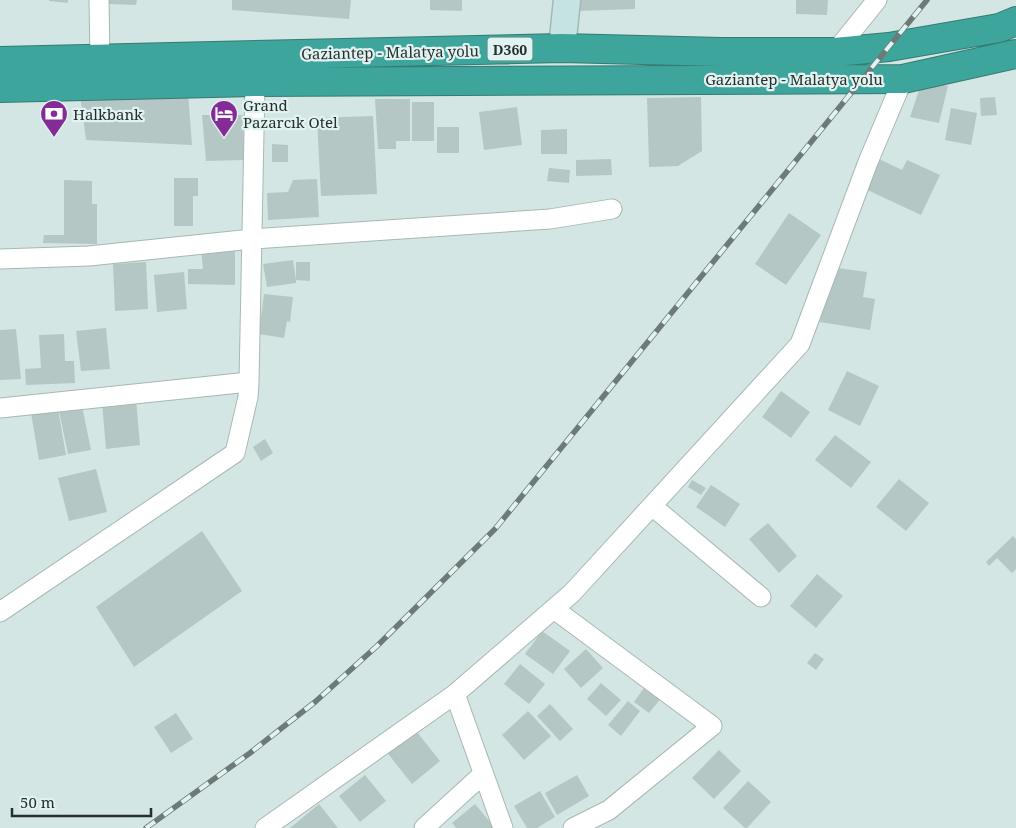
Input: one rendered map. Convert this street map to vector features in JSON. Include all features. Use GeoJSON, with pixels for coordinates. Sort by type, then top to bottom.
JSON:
{"type":"FeatureCollection","features":[{"type":"Feature","properties":{"kind":"highway","name":"Gaziantep - Malatya yolu"},"geometry":{"type":"LineString","coordinates":[[0,62],[562,48],[721,52],[835,52],[889,47],[990,30],[1016,21]]}},
{"type":"Feature","properties":{"kind":"highway","name":"Gaziantep - Malatya yolu"},"geometry":{"type":"LineString","coordinates":[[0,88],[255,82],[903,78],[1016,54]]}},
{"type":"Feature","properties":{"kind":"street"},"geometry":{"type":"LineString","coordinates":[[99,0],[100,59]]}},
{"type":"Feature","properties":{"kind":"street"},"geometry":{"type":"LineString","coordinates":[[562,48],[567,0]]}},
{"type":"Feature","properties":{"kind":"street"},"geometry":{"type":"LineString","coordinates":[[835,52],[877,0]]}},
{"type":"Feature","properties":{"kind":"street"},"geometry":{"type":"LineString","coordinates":[[265,828],[455,694],[572,593],[800,344],[868,162],[903,78]]}},
{"type":"Feature","properties":{"kind":"street"},"geometry":{"type":"LineString","coordinates":[[0,612],[235,453],[248,397],[249,382],[255,82]]}},
{"type":"Feature","properties":{"kind":"street"},"geometry":{"type":"LineString","coordinates":[[0,259],[88,256],[252,239],[550,219],[612,209]]}},
{"type":"Feature","properties":{"kind":"street"},"geometry":{"type":"LineString","coordinates":[[0,408],[249,382]]}},
{"type":"Feature","properties":{"kind":"street"},"geometry":{"type":"LineString","coordinates":[[652,506],[761,597]]}},
{"type":"Feature","properties":{"kind":"street"},"geometry":{"type":"LineString","coordinates":[[554,609],[712,726],[609,810],[573,828]]}},
{"type":"Feature","properties":{"kind":"street"},"geometry":{"type":"LineString","coordinates":[[455,694],[503,828]]}},
{"type":"Feature","properties":{"kind":"street"},"geometry":{"type":"LineString","coordinates":[[424,828],[483,774]]}},
{"type":"Feature","properties":{"kind":"building"},"geometry":{"type":"Polygon","coordinates":[[[68,0],[68,3],[49,1],[68,0]]]}},
{"type":"Feature","properties":{"kind":"building"},"geometry":{"type":"Polygon","coordinates":[[[109,0],[137,0],[136,5],[109,4],[109,0]]]}},
{"type":"Feature","properties":{"kind":"building"},"geometry":{"type":"Polygon","coordinates":[[[232,0],[351,0],[349,19],[232,10],[232,0]]]}},
{"type":"Feature","properties":{"kind":"building"},"geometry":{"type":"Polygon","coordinates":[[[430,0],[462,0],[462,11],[430,10],[430,0]]]}},
{"type":"Feature","properties":{"kind":"building"},"geometry":{"type":"Polygon","coordinates":[[[577,0],[635,0],[635,9],[578,11],[577,0]]]}},
{"type":"Feature","properties":{"kind":"building"},"geometry":{"type":"Polygon","coordinates":[[[796,0],[828,0],[827,15],[796,14],[796,0]]]}},
{"type":"Feature","properties":{"kind":"building"},"geometry":{"type":"Polygon","coordinates":[[[922,81],[948,86],[939,123],[910,117],[922,81]]]}},
{"type":"Feature","properties":{"kind":"building"},"geometry":{"type":"Polygon","coordinates":[[[79,86],[188,93],[192,145],[86,140],[79,86]]]}},
{"type":"Feature","properties":{"kind":"building"},"geometry":{"type":"Polygon","coordinates":[[[701,97],[702,151],[678,166],[649,167],[647,98],[701,97]]]}},
{"type":"Feature","properties":{"kind":"building"},"geometry":{"type":"Polygon","coordinates":[[[995,97],[997,115],[981,116],[980,98],[995,97]]]}},
{"type":"Feature","properties":{"kind":"building"},"geometry":{"type":"Polygon","coordinates":[[[375,99],[410,99],[410,141],[396,141],[396,149],[378,149],[375,99]]]}},
{"type":"Feature","properties":{"kind":"building"},"geometry":{"type":"Polygon","coordinates":[[[412,102],[434,102],[434,141],[412,141],[412,102]]]}},
{"type":"Feature","properties":{"kind":"building"},"geometry":{"type":"Polygon","coordinates":[[[517,107],[522,145],[484,150],[479,112],[517,107]]]}},
{"type":"Feature","properties":{"kind":"building"},"geometry":{"type":"Polygon","coordinates":[[[951,108],[977,113],[971,145],[945,140],[951,108]]]}},
{"type":"Feature","properties":{"kind":"building","name":"Grand Pazarcık Otel"},"geometry":{"type":"Polygon","coordinates":[[[202,115],[243,115],[244,160],[206,161],[202,115]]]}},
{"type":"Feature","properties":{"kind":"building"},"geometry":{"type":"Polygon","coordinates":[[[373,116],[377,194],[321,196],[317,118],[373,116]]]}},
{"type":"Feature","properties":{"kind":"building"},"geometry":{"type":"Polygon","coordinates":[[[437,127],[459,127],[459,153],[437,153],[437,127]]]}},
{"type":"Feature","properties":{"kind":"building"},"geometry":{"type":"Polygon","coordinates":[[[567,129],[567,154],[541,154],[541,130],[567,129]]]}},
{"type":"Feature","properties":{"kind":"building"},"geometry":{"type":"Polygon","coordinates":[[[272,144],[288,145],[288,162],[272,162],[272,144]]]}},
{"type":"Feature","properties":{"kind":"building"},"geometry":{"type":"Polygon","coordinates":[[[875,157],[902,170],[907,160],[940,175],[921,215],[861,187],[875,157]]]}},
{"type":"Feature","properties":{"kind":"building"},"geometry":{"type":"Polygon","coordinates":[[[611,159],[612,175],[576,176],[576,160],[611,159]]]}},
{"type":"Feature","properties":{"kind":"building"},"geometry":{"type":"Polygon","coordinates":[[[549,168],[570,170],[569,183],[547,181],[549,168]]]}},
{"type":"Feature","properties":{"kind":"building"},"geometry":{"type":"Polygon","coordinates":[[[174,178],[198,178],[198,196],[193,196],[193,226],[174,226],[174,178]]]}},
{"type":"Feature","properties":{"kind":"building"},"geometry":{"type":"Polygon","coordinates":[[[317,179],[319,217],[268,220],[267,193],[288,192],[293,180],[317,179]]]}},
{"type":"Feature","properties":{"kind":"building"},"geometry":{"type":"Polygon","coordinates":[[[64,180],[92,181],[92,204],[97,204],[97,244],[43,243],[44,235],[64,235],[64,180]]]}},
{"type":"Feature","properties":{"kind":"building"},"geometry":{"type":"Polygon","coordinates":[[[789,213],[821,235],[786,285],[755,264],[789,213]]]}},
{"type":"Feature","properties":{"kind":"building"},"geometry":{"type":"Polygon","coordinates":[[[201,249],[235,250],[235,285],[188,284],[188,269],[203,269],[201,249]]]}},
{"type":"Feature","properties":{"kind":"building"},"geometry":{"type":"Polygon","coordinates":[[[293,260],[296,283],[267,287],[263,264],[293,260]]]}},
{"type":"Feature","properties":{"kind":"building"},"geometry":{"type":"Polygon","coordinates":[[[146,262],[148,309],[115,311],[113,264],[146,262]]]}},
{"type":"Feature","properties":{"kind":"building"},"geometry":{"type":"Polygon","coordinates":[[[296,262],[310,262],[310,281],[296,280],[296,262]]]}},
{"type":"Feature","properties":{"kind":"building"},"geometry":{"type":"Polygon","coordinates":[[[837,268],[867,272],[863,297],[875,299],[870,330],[820,322],[827,277],[835,278],[837,268]]]}},
{"type":"Feature","properties":{"kind":"building"},"geometry":{"type":"Polygon","coordinates":[[[184,272],[187,309],[157,312],[154,275],[184,272]]]}},
{"type":"Feature","properties":{"kind":"building"},"geometry":{"type":"Polygon","coordinates":[[[264,294],[293,297],[290,322],[287,321],[284,338],[259,334],[264,294]]]}},
{"type":"Feature","properties":{"kind":"building"},"geometry":{"type":"Polygon","coordinates":[[[106,328],[110,369],[81,371],[76,331],[106,328]]]}},
{"type":"Feature","properties":{"kind":"building"},"geometry":{"type":"Polygon","coordinates":[[[16,329],[21,379],[0,380],[0,330],[16,329]]]}},
{"type":"Feature","properties":{"kind":"building"},"geometry":{"type":"Polygon","coordinates":[[[64,334],[65,361],[74,361],[75,383],[26,385],[25,369],[41,368],[39,335],[64,334]]]}},
{"type":"Feature","properties":{"kind":"building"},"geometry":{"type":"Polygon","coordinates":[[[847,371],[879,386],[860,426],[828,410],[847,371]]]}},
{"type":"Feature","properties":{"kind":"building"},"geometry":{"type":"Polygon","coordinates":[[[781,391],[810,412],[791,438],[762,417],[781,391]]]}},
{"type":"Feature","properties":{"kind":"building"},"geometry":{"type":"Polygon","coordinates":[[[136,399],[140,445],[106,449],[102,403],[136,399]]]}},
{"type":"Feature","properties":{"kind":"building"},"geometry":{"type":"Polygon","coordinates":[[[82,406],[91,450],[68,454],[59,411],[82,406]]]}},
{"type":"Feature","properties":{"kind":"building"},"geometry":{"type":"Polygon","coordinates":[[[58,409],[66,455],[39,460],[31,413],[58,409]]]}},
{"type":"Feature","properties":{"kind":"building"},"geometry":{"type":"Polygon","coordinates":[[[835,435],[871,462],[851,488],[815,460],[835,435]]]}},
{"type":"Feature","properties":{"kind":"building"},"geometry":{"type":"Polygon","coordinates":[[[265,439],[273,453],[261,461],[253,447],[265,439]]]}},
{"type":"Feature","properties":{"kind":"building"},"geometry":{"type":"Polygon","coordinates":[[[96,469],[107,512],[69,521],[58,478],[96,469]]]}},
{"type":"Feature","properties":{"kind":"building"},"geometry":{"type":"Polygon","coordinates":[[[899,479],[929,503],[906,531],[876,507],[899,479]]]}},
{"type":"Feature","properties":{"kind":"building"},"geometry":{"type":"Polygon","coordinates":[[[692,480],[706,488],[701,495],[688,487],[692,480]]]}},
{"type":"Feature","properties":{"kind":"building"},"geometry":{"type":"Polygon","coordinates":[[[711,485],[740,504],[725,527],[696,507],[711,485]]]}},
{"type":"Feature","properties":{"kind":"building"},"geometry":{"type":"Polygon","coordinates":[[[768,523],[797,556],[779,573],[749,539],[768,523]]]}},
{"type":"Feature","properties":{"kind":"building"},"geometry":{"type":"Polygon","coordinates":[[[202,531],[242,591],[134,667],[96,607],[202,531]]]}},
{"type":"Feature","properties":{"kind":"building"},"geometry":{"type":"Polygon","coordinates":[[[1013,536],[1016,539],[1016,569],[1012,573],[997,558],[989,566],[986,562],[1013,536]]]}},
{"type":"Feature","properties":{"kind":"building"},"geometry":{"type":"Polygon","coordinates":[[[817,574],[843,596],[816,628],[790,606],[817,574]]]}},
{"type":"Feature","properties":{"kind":"building"},"geometry":{"type":"Polygon","coordinates":[[[542,631],[570,651],[553,674],[525,654],[542,631]]]}},
{"type":"Feature","properties":{"kind":"building"},"geometry":{"type":"Polygon","coordinates":[[[586,649],[603,668],[581,688],[564,669],[586,649]]]}},
{"type":"Feature","properties":{"kind":"building"},"geometry":{"type":"Polygon","coordinates":[[[815,653],[824,659],[816,670],[807,663],[815,653]]]}},
{"type":"Feature","properties":{"kind":"building"},"geometry":{"type":"Polygon","coordinates":[[[520,664],[545,684],[529,704],[504,684],[520,664]]]}},
{"type":"Feature","properties":{"kind":"building"},"geometry":{"type":"Polygon","coordinates":[[[601,683],[621,700],[606,716],[587,699],[601,683]]]}},
{"type":"Feature","properties":{"kind":"building"},"geometry":{"type":"Polygon","coordinates":[[[646,685],[662,697],[649,713],[634,702],[646,685]]]}},
{"type":"Feature","properties":{"kind":"building"},"geometry":{"type":"Polygon","coordinates":[[[628,701],[640,711],[621,736],[608,725],[628,701]]]}},
{"type":"Feature","properties":{"kind":"building"},"geometry":{"type":"Polygon","coordinates":[[[550,704],[573,729],[560,741],[537,716],[550,704]]]}},
{"type":"Feature","properties":{"kind":"building"},"geometry":{"type":"Polygon","coordinates":[[[528,711],[551,736],[524,760],[502,735],[528,711]]]}},
{"type":"Feature","properties":{"kind":"building"},"geometry":{"type":"Polygon","coordinates":[[[176,713],[193,739],[171,753],[154,727],[176,713]]]}},
{"type":"Feature","properties":{"kind":"building"},"geometry":{"type":"Polygon","coordinates":[[[413,727],[440,761],[412,784],[385,750],[413,727]]]}},
{"type":"Feature","properties":{"kind":"building"},"geometry":{"type":"Polygon","coordinates":[[[719,750],[741,771],[714,799],[692,778],[719,750]]]}},
{"type":"Feature","properties":{"kind":"building"},"geometry":{"type":"Polygon","coordinates":[[[365,775],[386,801],[360,822],[339,796],[365,775]]]}},
{"type":"Feature","properties":{"kind":"building"},"geometry":{"type":"Polygon","coordinates":[[[577,775],[589,796],[557,815],[545,793],[577,775]]]}},
{"type":"Feature","properties":{"kind":"building"},"geometry":{"type":"Polygon","coordinates":[[[748,781],[771,802],[745,828],[723,808],[748,781]]]}},
{"type":"Feature","properties":{"kind":"building"},"geometry":{"type":"Polygon","coordinates":[[[540,791],[555,817],[537,828],[527,828],[514,806],[540,791]]]}},
{"type":"Feature","properties":{"kind":"building"},"geometry":{"type":"Polygon","coordinates":[[[319,804],[338,828],[290,828],[319,804]]]}},
{"type":"Feature","properties":{"kind":"building"},"geometry":{"type":"Polygon","coordinates":[[[475,804],[495,828],[456,828],[452,823],[475,804]]]}},
{"type":"Feature","properties":{"kind":"railway"},"geometry":{"type":"LineString","coordinates":[[146,828],[250,753],[315,702],[377,646],[495,529],[927,0]]}},
{"type":"Feature","properties":{"kind":"place","name":"Halkbank"},"geometry":{"type":"Point","coordinates":[54,138]}},
{"type":"Feature","properties":{"kind":"place","name":"Grand Pazarcık Otel"},"geometry":{"type":"Point","coordinates":[224,138]}}]}
